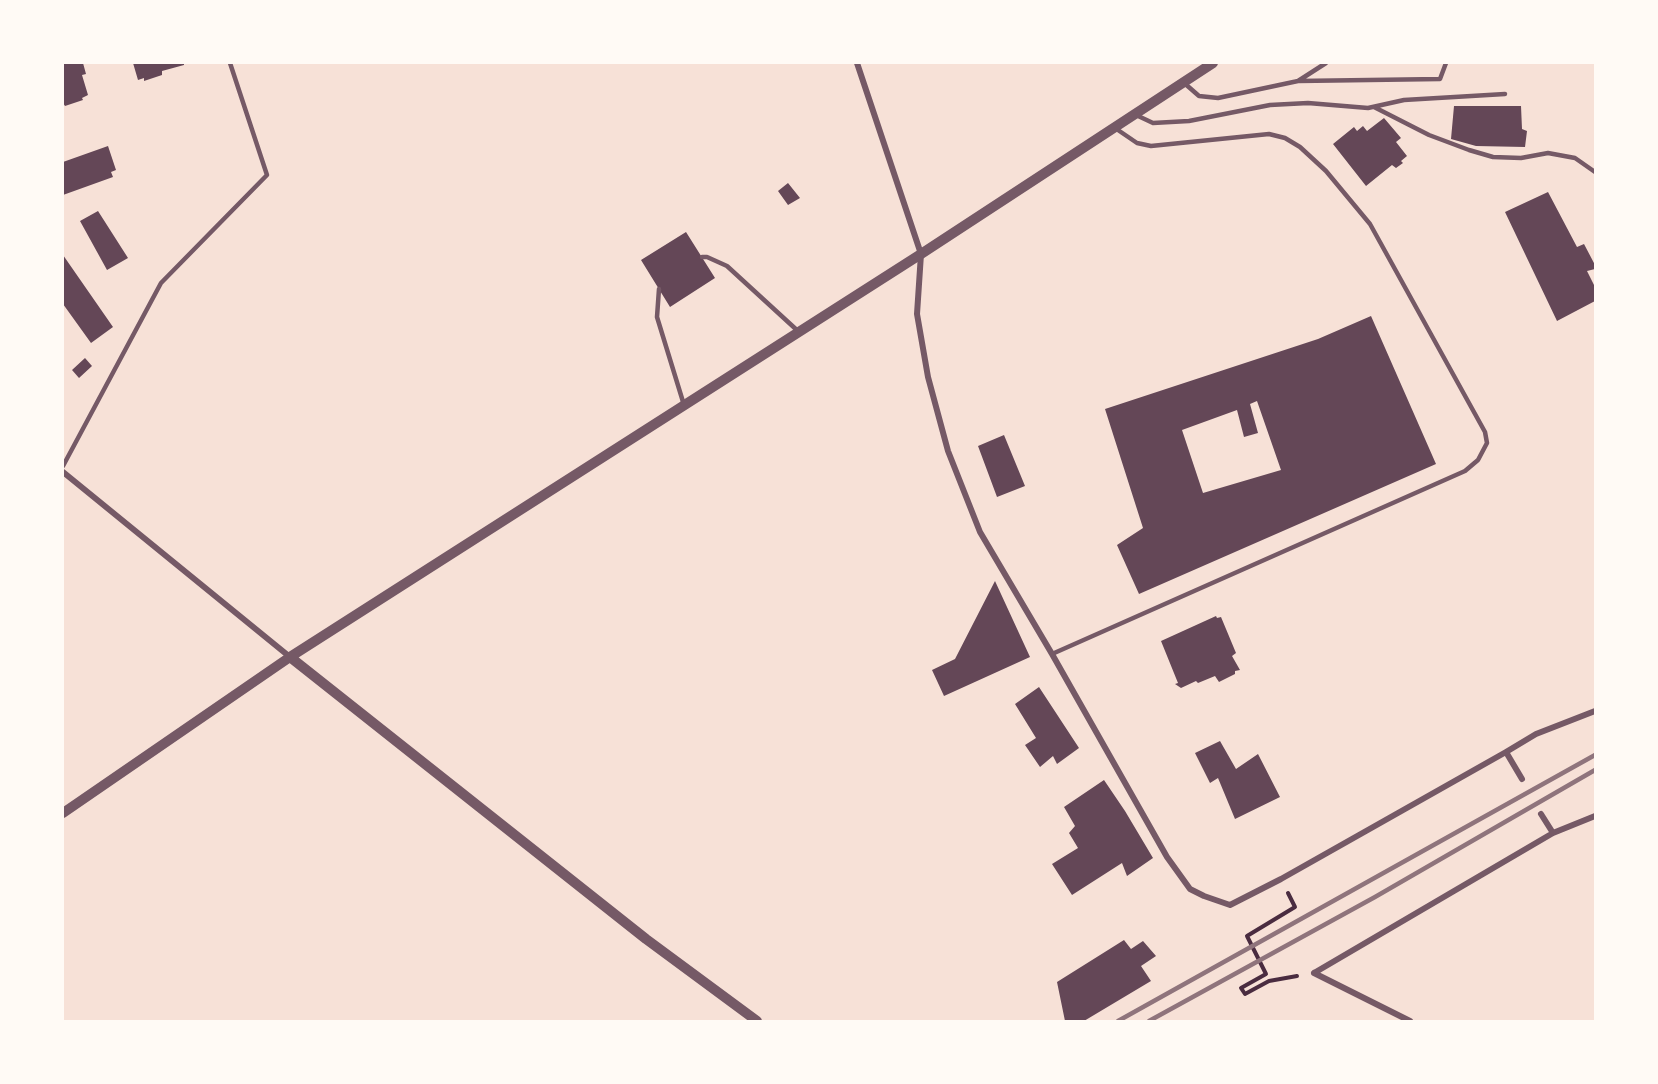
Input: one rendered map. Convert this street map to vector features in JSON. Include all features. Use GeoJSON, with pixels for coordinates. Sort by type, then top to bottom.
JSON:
{"type":"FeatureCollection","features":[{"type":"Feature","properties":{"kind":"street"},"geometry":{"type":"LineString","coordinates":[[857,63],[921,254],[917,314],[928,377],[948,451],[980,532],[1167,857],[1190,889],[1230,905],[1281,879],[1536,734],[1595,711]]}},
{"type":"Feature","properties":{"kind":"street"},"geometry":{"type":"LineString","coordinates":[[63,813],[290,657],[921,254],[1213,63]]}},
{"type":"Feature","properties":{"kind":"street"},"geometry":{"type":"LineString","coordinates":[[63,472],[290,657],[646,939],[757,1021]]}},
{"type":"Feature","properties":{"kind":"street"},"geometry":{"type":"LineString","coordinates":[[1506,752],[1522,779]]}},
{"type":"Feature","properties":{"kind":"street"},"geometry":{"type":"LineString","coordinates":[[1541,814],[1553,833]]}},
{"type":"Feature","properties":{"kind":"street"},"geometry":{"type":"LineString","coordinates":[[1314,973],[1553,833],[1595,816]]}},
{"type":"Feature","properties":{"kind":"street"},"geometry":{"type":"LineString","coordinates":[[1314,973],[1410,1021]]}},
{"type":"Feature","properties":{"kind":"lane"},"geometry":{"type":"LineString","coordinates":[[63,466],[161,283],[267,175],[230,63]]}},
{"type":"Feature","properties":{"kind":"lane"},"geometry":{"type":"LineString","coordinates":[[1298,81],[1326,63]]}},
{"type":"Feature","properties":{"kind":"lane"},"geometry":{"type":"LineString","coordinates":[[1183,82],[1199,96],[1218,98],[1298,81],[1440,79],[1446,63]]}},
{"type":"Feature","properties":{"kind":"lane"},"geometry":{"type":"LineString","coordinates":[[1134,114],[1153,123],[1189,121],[1270,105],[1308,103],[1368,108],[1404,100],[1505,94]]}},
{"type":"Feature","properties":{"kind":"lane"},"geometry":{"type":"LineString","coordinates":[[1374,106],[1429,135],[1469,150],[1493,157],[1521,158],[1548,153],[1575,158],[1595,172]]}},
{"type":"Feature","properties":{"kind":"lane"},"geometry":{"type":"LineString","coordinates":[[1052,654],[1465,471],[1478,460],[1487,443],[1485,432],[1370,224],[1326,171],[1300,147],[1285,138],[1269,134],[1151,146],[1137,143],[1114,127]]}},
{"type":"Feature","properties":{"kind":"lane"},"geometry":{"type":"LineString","coordinates":[[702,257],[727,266],[799,332]]}},
{"type":"Feature","properties":{"kind":"lane"},"geometry":{"type":"LineString","coordinates":[[660,289],[657,317],[684,405]]}},
{"type":"Feature","properties":{"kind":"path"},"geometry":{"type":"LineString","coordinates":[[1295,907],[1247,936],[1266,974],[1241,988],[1245,994],[1269,981],[1314,973]]}},
{"type":"Feature","properties":{"kind":"building"},"geometry":{"type":"Polygon","coordinates":[[[63,63],[83,63],[86,74],[82,75],[88,95],[82,98],[83,100],[65,106],[63,103],[63,63]]]}},
{"type":"Feature","properties":{"kind":"building"},"geometry":{"type":"Polygon","coordinates":[[[133,63],[184,63],[184,65],[162,71],[162,75],[144,81],[144,78],[138,80],[133,63]]]}},
{"type":"Feature","properties":{"kind":"building"},"geometry":{"type":"Polygon","coordinates":[[[1454,106],[1521,106],[1522,129],[1527,131],[1525,147],[1476,146],[1451,139],[1454,106]]]}},
{"type":"Feature","properties":{"kind":"building"},"geometry":{"type":"Polygon","coordinates":[[[1384,118],[1401,138],[1396,142],[1407,156],[1401,161],[1403,163],[1396,168],[1392,165],[1366,186],[1333,144],[1354,127],[1357,131],[1363,126],[1367,131],[1384,118]]]}},
{"type":"Feature","properties":{"kind":"building"},"geometry":{"type":"Polygon","coordinates":[[[108,146],[116,170],[111,172],[113,177],[63,195],[63,162],[108,146]]]}},
{"type":"Feature","properties":{"kind":"building"},"geometry":{"type":"Polygon","coordinates":[[[788,183],[800,198],[788,205],[778,191],[788,183]]]}},
{"type":"Feature","properties":{"kind":"building"},"geometry":{"type":"Polygon","coordinates":[[[1548,192],[1577,247],[1584,244],[1595,265],[1595,269],[1587,271],[1595,287],[1595,301],[1557,321],[1505,212],[1548,192]]]}},
{"type":"Feature","properties":{"kind":"building"},"geometry":{"type":"Polygon","coordinates":[[[98,211],[128,258],[107,270],[80,221],[98,211]]]}},
{"type":"Feature","properties":{"kind":"building"},"geometry":{"type":"Polygon","coordinates":[[[686,232],[715,278],[670,307],[641,260],[686,232]]]}},
{"type":"Feature","properties":{"kind":"building"},"geometry":{"type":"Polygon","coordinates":[[[63,255],[113,327],[91,343],[63,304],[63,255]]]}},
{"type":"Feature","properties":{"kind":"building"},"geometry":{"type":"Polygon","coordinates":[[[1371,316],[1436,464],[1139,594],[1117,545],[1143,528],[1105,409],[1318,339],[1371,316]],[[1257,401],[1250,404],[1258,433],[1244,437],[1237,410],[1182,430],[1203,493],[1281,470],[1257,401]]]}},
{"type":"Feature","properties":{"kind":"building"},"geometry":{"type":"Polygon","coordinates":[[[85,358],[92,366],[79,378],[72,370],[85,358]]]}},
{"type":"Feature","properties":{"kind":"building"},"geometry":{"type":"Polygon","coordinates":[[[1004,435],[1025,486],[997,497],[978,446],[1004,435]]]}},
{"type":"Feature","properties":{"kind":"building"},"geometry":{"type":"Polygon","coordinates":[[[995,581],[1030,657],[944,696],[932,670],[955,659],[995,581]]]}},
{"type":"Feature","properties":{"kind":"building"},"geometry":{"type":"Polygon","coordinates":[[[1216,616],[1221,617],[1236,653],[1232,656],[1240,670],[1219,682],[1215,676],[1181,688],[1175,684],[1178,683],[1161,641],[1216,616]]]}},
{"type":"Feature","properties":{"kind":"building"},"geometry":{"type":"Polygon","coordinates":[[[1039,687],[1079,748],[1057,764],[1053,756],[1040,767],[1025,745],[1036,738],[1015,704],[1039,687]]]}},
{"type":"Feature","properties":{"kind":"building"},"geometry":{"type":"Polygon","coordinates":[[[1220,741],[1236,769],[1258,754],[1280,797],[1235,819],[1218,778],[1210,783],[1195,753],[1220,741]]]}},
{"type":"Feature","properties":{"kind":"building"},"geometry":{"type":"Polygon","coordinates":[[[1104,780],[1153,858],[1127,876],[1122,863],[1072,895],[1052,864],[1078,848],[1069,833],[1075,826],[1064,807],[1104,780]]]}},
{"type":"Feature","properties":{"kind":"building"},"geometry":{"type":"Polygon","coordinates":[[[1124,940],[1131,949],[1143,941],[1156,956],[1141,966],[1151,981],[1084,1021],[1065,1021],[1057,982],[1124,940]]]}},
{"type":"Feature","properties":{"kind":"railway"},"geometry":{"type":"LineString","coordinates":[[1118,1021],[1595,755]]}},
{"type":"Feature","properties":{"kind":"railway"},"geometry":{"type":"LineString","coordinates":[[1149,1021],[1375,897],[1595,770]]}}]}
